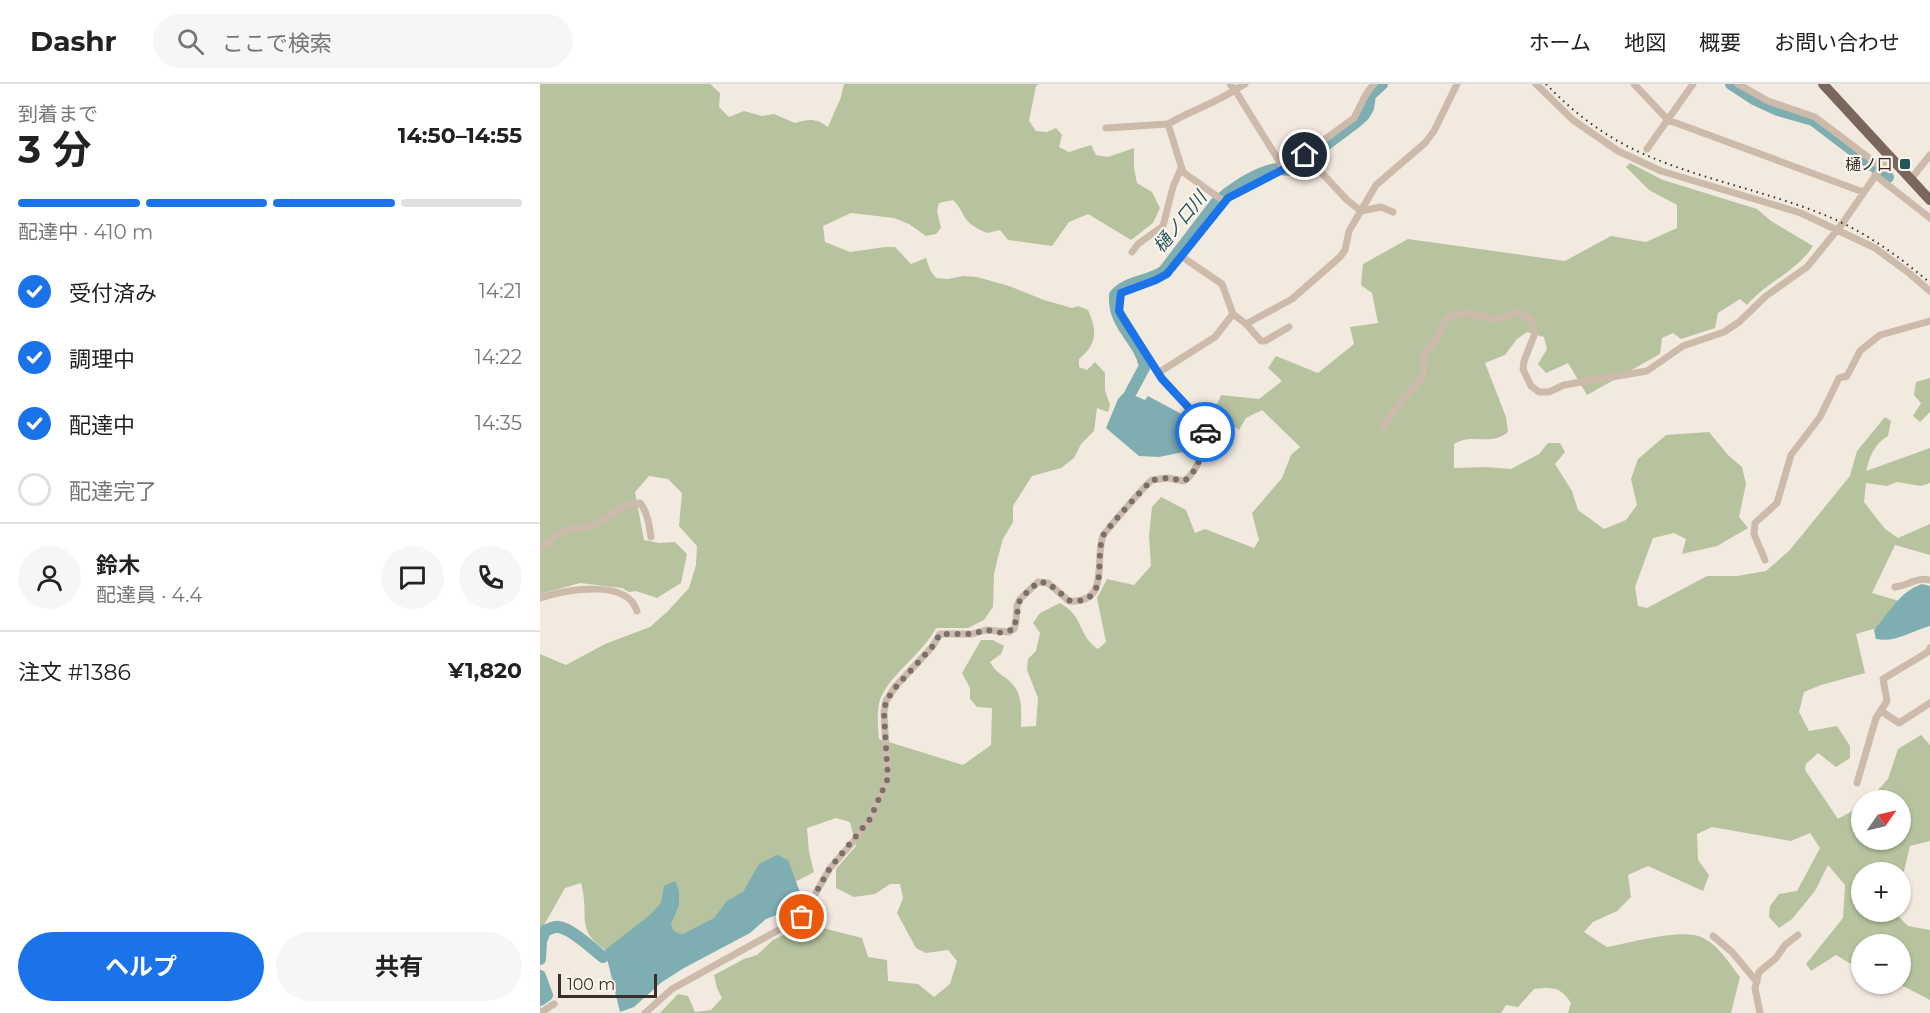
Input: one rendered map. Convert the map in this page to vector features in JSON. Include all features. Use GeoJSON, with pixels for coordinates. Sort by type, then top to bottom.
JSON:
{"type":"FeatureCollection","features":[{"type":"Feature","properties":{"kind":"main road"},"geometry":{"type":"LineString","coordinates":[[1823,84],[1930,200]]}},
{"type":"Feature","properties":{"kind":"street"},"geometry":{"type":"LineString","coordinates":[[1106,128],[1168,124],[1188,112],[1216,103],[1233,87],[1245,84]]}},
{"type":"Feature","properties":{"kind":"street"},"geometry":{"type":"LineString","coordinates":[[645,1013],[672,988],[802,917],[830,868],[870,819],[888,778],[884,712],[886,701],[932,647],[940,634],[972,634],[986,630],[1009,632],[1014,629],[1020,599],[1038,582],[1048,583],[1070,601],[1084,600],[1091,596],[1098,582],[1102,541],[1106,530],[1152,480],[1168,478],[1184,481],[1194,474],[1204,444],[1205,432],[1202,422],[1158,373],[1119,311],[1121,293],[1167,274],[1228,198],[1284,169],[1354,118],[1362,106],[1366,93],[1374,84]]}},
{"type":"Feature","properties":{"kind":"street"},"geometry":{"type":"LineString","coordinates":[[1246,324],[1292,299],[1340,257],[1345,250],[1349,231],[1376,185],[1429,137],[1457,84]]}},
{"type":"Feature","properties":{"kind":"street"},"geometry":{"type":"LineString","coordinates":[[1536,84],[1573,120],[1625,155],[1661,171],[1801,213],[1875,248],[1910,273],[1930,291]]}},
{"type":"Feature","properties":{"kind":"street"},"geometry":{"type":"LineString","coordinates":[[1634,84],[1668,120],[1863,192]]}},
{"type":"Feature","properties":{"kind":"street"},"geometry":{"type":"LineString","coordinates":[[1647,149],[1694,84]]}},
{"type":"Feature","properties":{"kind":"street"},"geometry":{"type":"LineString","coordinates":[[1738,84],[1768,101],[1815,117],[1881,167]]}},
{"type":"Feature","properties":{"kind":"street"},"geometry":{"type":"LineString","coordinates":[[1233,87],[1284,169]]}},
{"type":"Feature","properties":{"kind":"street"},"geometry":{"type":"LineString","coordinates":[[1168,124],[1183,172],[1225,202]]}},
{"type":"Feature","properties":{"kind":"street"},"geometry":{"type":"LineString","coordinates":[[1305,155],[1347,200],[1361,211],[1381,207],[1393,212]]}},
{"type":"Feature","properties":{"kind":"street"},"geometry":{"type":"LineString","coordinates":[[1911,179],[1930,155]]}},
{"type":"Feature","properties":{"kind":"street"},"geometry":{"type":"LineString","coordinates":[[1383,427],[1403,399],[1420,381],[1423,373],[1424,353],[1434,343],[1445,321],[1451,316],[1466,313],[1495,319],[1517,313],[1530,318],[1535,333],[1523,369],[1531,386],[1539,392],[1548,392],[1564,385],[1647,371],[1683,346],[1724,332],[1739,322],[1766,296],[1807,267],[1889,156]]}},
{"type":"Feature","properties":{"kind":"street"},"geometry":{"type":"LineString","coordinates":[[1132,252],[1138,244],[1163,226],[1173,187],[1181,168]]}},
{"type":"Feature","properties":{"kind":"street"},"geometry":{"type":"LineString","coordinates":[[1875,175],[1930,218]]}},
{"type":"Feature","properties":{"kind":"street"},"geometry":{"type":"LineString","coordinates":[[1181,256],[1222,284],[1233,314],[1246,324],[1261,341],[1289,327]]}},
{"type":"Feature","properties":{"kind":"street"},"geometry":{"type":"LineString","coordinates":[[1158,373],[1215,337],[1233,314]]}},
{"type":"Feature","properties":{"kind":"street"},"geometry":{"type":"LineString","coordinates":[[1765,560],[1754,534],[1755,523],[1777,503],[1791,455],[1820,417],[1839,378],[1847,376],[1860,351],[1880,335],[1930,321]]}},
{"type":"Feature","properties":{"kind":"street"},"geometry":{"type":"LineString","coordinates":[[540,546],[551,541],[555,535],[592,526],[618,508],[635,503],[640,503],[644,507],[651,537]]}},
{"type":"Feature","properties":{"kind":"street"},"geometry":{"type":"LineString","coordinates":[[1895,587],[1922,578],[1930,580]]}},
{"type":"Feature","properties":{"kind":"street"},"geometry":{"type":"LineString","coordinates":[[540,598],[580,589],[618,593],[628,596],[635,604],[637,611]]}},
{"type":"Feature","properties":{"kind":"street"},"geometry":{"type":"LineString","coordinates":[[1857,783],[1869,739],[1887,701],[1883,680],[1928,652],[1930,648]]}},
{"type":"Feature","properties":{"kind":"street"},"geometry":{"type":"LineString","coordinates":[[1881,711],[1899,723],[1930,703]]}},
{"type":"Feature","properties":{"kind":"street"},"geometry":{"type":"LineString","coordinates":[[1760,1013],[1755,988],[1759,972],[1798,935]]}},
{"type":"Feature","properties":{"kind":"street"},"geometry":{"type":"LineString","coordinates":[[1713,936],[1732,952],[1757,982]]}},
{"type":"Feature","properties":{"kind":"street"},"geometry":{"type":"LineString","coordinates":[[540,1013],[554,1004]]}},
{"type":"Feature","properties":{"kind":"green space"},"geometry":{"type":"Polygon","coordinates":[[[540,84],[710,84],[720,93],[719,107],[729,117],[744,111],[762,116],[774,114],[795,123],[812,120],[828,127],[844,84],[1039,84],[1036,86],[1029,121],[1036,131],[1047,132],[1056,128],[1062,135],[1059,147],[1069,152],[1091,145],[1096,155],[1108,157],[1134,148],[1137,183],[1152,192],[1160,208],[1153,223],[1131,240],[1088,214],[1069,222],[1052,246],[1008,240],[1000,230],[987,233],[971,224],[953,200],[939,203],[937,211],[941,228],[936,234],[926,236],[909,224],[894,218],[851,213],[823,226],[825,242],[850,252],[895,247],[911,264],[926,258],[936,278],[977,277],[1009,286],[1044,300],[1072,308],[1078,306],[1088,310],[1093,324],[1093,342],[1079,359],[1079,367],[1087,370],[1095,362],[1105,373],[1105,390],[1110,405],[1108,412],[1097,408],[1094,431],[1081,444],[1074,458],[1061,468],[1032,476],[1013,506],[1013,522],[1003,539],[994,574],[993,607],[984,620],[968,628],[936,628],[886,688],[879,702],[879,739],[963,765],[991,745],[992,708],[977,707],[970,699],[970,688],[962,673],[981,640],[993,640],[1004,646],[1001,654],[990,662],[995,670],[1012,683],[1019,695],[1021,727],[1036,726],[1038,698],[1027,670],[1028,659],[1036,651],[1040,633],[1033,623],[1040,613],[1060,603],[1074,614],[1091,644],[1098,649],[1106,642],[1097,598],[1107,579],[1134,585],[1151,566],[1149,536],[1152,507],[1161,497],[1186,510],[1195,533],[1205,529],[1254,548],[1259,540],[1252,513],[1282,478],[1291,455],[1300,447],[1262,410],[1246,418],[1239,430],[1215,409],[1221,395],[1259,399],[1282,381],[1268,368],[1276,356],[1318,373],[1354,344],[1350,327],[1378,323],[1372,293],[1361,285],[1363,264],[1408,239],[1565,261],[1611,236],[1646,242],[1677,228],[1677,205],[1649,190],[1626,167],[1630,163],[1663,180],[1757,209],[1771,221],[1813,246],[1798,263],[1747,305],[1740,299],[1718,313],[1715,328],[1681,339],[1673,333],[1662,338],[1660,354],[1587,395],[1568,363],[1546,373],[1538,364],[1547,349],[1544,337],[1527,332],[1517,339],[1505,355],[1485,363],[1506,417],[1508,432],[1494,439],[1467,439],[1454,444],[1454,468],[1511,469],[1539,454],[1548,443],[1560,443],[1565,452],[1555,464],[1572,491],[1578,510],[1604,529],[1626,520],[1637,505],[1631,479],[1638,459],[1666,435],[1709,432],[1729,456],[1742,467],[1746,484],[1739,517],[1748,528],[1717,546],[1682,554],[1686,539],[1674,533],[1653,538],[1635,587],[1638,606],[1647,608],[1707,576],[1737,576],[1766,571],[1789,551],[1850,476],[1857,451],[1885,417],[1891,421],[1888,436],[1873,451],[1866,471],[1930,448],[1930,483],[1921,486],[1897,482],[1887,486],[1866,483],[1864,502],[1885,529],[1898,538],[1930,524],[1930,555],[1895,545],[1872,593],[1899,601],[1880,627],[1856,634],[1865,673],[1804,692],[1799,712],[1809,731],[1837,726],[1850,746],[1850,758],[1836,767],[1818,753],[1806,764],[1805,770],[1838,819],[1851,812],[1851,850],[1909,850],[1906,862],[1851,862],[1851,922],[1904,922],[1908,926],[1930,930],[1930,1000],[1911,990],[1911,934],[1851,934],[1851,964],[1836,955],[1811,971],[1806,964],[1843,918],[1845,885],[1828,865],[1815,891],[1792,919],[1779,928],[1769,917],[1770,906],[1779,894],[1797,891],[1820,848],[1810,833],[1791,841],[1712,827],[1697,834],[1698,860],[1709,875],[1703,891],[1648,866],[1628,875],[1631,897],[1617,911],[1593,922],[1584,932],[1607,947],[1681,934],[1707,940],[1723,954],[1740,977],[1731,1013],[1568,1013],[1571,1003],[1567,998],[1556,989],[1547,988],[1534,989],[1518,1007],[1506,1005],[1501,1013],[660,1013],[678,994],[688,996],[695,1012],[711,1010],[722,998],[714,975],[744,959],[757,955],[773,940],[807,924],[862,938],[868,957],[887,960],[888,981],[918,984],[934,997],[950,984],[957,961],[948,950],[926,953],[916,948],[897,913],[903,898],[900,884],[890,884],[875,894],[854,897],[836,888],[836,869],[856,846],[850,822],[836,818],[807,828],[814,872],[797,881],[778,875],[723,923],[613,955],[592,939],[587,931],[581,883],[565,888],[540,932],[540,654],[566,665],[605,644],[650,627],[689,588],[696,565],[697,546],[679,526],[682,493],[668,479],[649,476],[635,492],[644,540],[659,543],[675,542],[687,554],[681,583],[657,598],[636,591],[629,592],[622,588],[580,583],[540,594],[540,84]]]}},
{"type":"Feature","properties":{"kind":"green space"},"geometry":{"type":"Polygon","coordinates":[[[1930,378],[1930,412],[1920,422],[1913,416],[1921,403],[1914,395],[1916,382],[1930,378]]]}},
{"type":"Feature","properties":{"kind":"green space"},"geometry":{"type":"Polygon","coordinates":[[[1921,735],[1930,745],[1930,841],[1911,846],[1911,790],[1878,790],[1888,779],[1898,749],[1921,735]]]}},
{"type":"Feature","properties":{"kind":"water"},"geometry":{"type":"Polygon","coordinates":[[[1129,387],[1135,391],[1133,395],[1145,400],[1148,396],[1200,424],[1202,436],[1198,449],[1159,457],[1139,456],[1106,428],[1118,399],[1129,387]]]}},
{"type":"Feature","properties":{"kind":"water"},"geometry":{"type":"Polygon","coordinates":[[[1922,584],[1930,586],[1930,626],[1897,638],[1876,639],[1874,630],[1895,603],[1907,592],[1922,584]]]}},
{"type":"Feature","properties":{"kind":"water"},"geometry":{"type":"Polygon","coordinates":[[[777,855],[788,860],[800,892],[796,901],[784,912],[766,919],[750,933],[662,982],[634,1007],[620,1012],[605,950],[650,915],[661,903],[664,886],[675,881],[679,891],[679,905],[671,924],[673,930],[683,934],[714,918],[727,901],[743,892],[759,864],[777,855]]]}},
{"type":"Feature","properties":{"kind":"waterway","name":"樋ノ口川"},"geometry":{"type":"LineString","coordinates":[[1131,392],[1145,366],[1138,348],[1118,316],[1115,295],[1126,286],[1164,271],[1216,203],[1234,189],[1268,171],[1292,170],[1355,123],[1368,108],[1370,95],[1382,84]]}},
{"type":"Feature","properties":{"kind":"waterway","name":"樋ノ口川"},"geometry":{"type":"LineString","coordinates":[[1731,84],[1754,99],[1778,110],[1813,120],[1888,177]]}},
{"type":"Feature","properties":{"kind":"waterway"},"geometry":{"type":"LineString","coordinates":[[540,959],[541,941],[545,931],[557,927],[576,935],[603,957]]}},
{"type":"Feature","properties":{"kind":"waterway"},"geometry":{"type":"LineString","coordinates":[[540,976],[547,995],[540,1000]]}},
{"type":"Feature","properties":{"kind":"railway"},"geometry":{"type":"LineString","coordinates":[[1546,84],[1583,118],[1625,145],[1673,166],[1827,216],[1881,245],[1930,283]]}},
{"type":"Feature","properties":{"kind":"way so far"},"geometry":{"type":"LineString","coordinates":[[802,917],[830,868],[870,819],[888,778],[884,712],[886,701],[932,647],[940,634],[972,634],[986,630],[1009,632],[1014,629],[1020,599],[1038,582],[1048,583],[1070,601],[1084,600],[1091,596],[1098,582],[1103,534],[1152,480],[1168,478],[1184,481],[1194,474],[1204,444],[1205,432]]}},
{"type":"Feature","properties":{"kind":"place","name":"樋ノ口"},"geometry":{"type":"Point","coordinates":[1905,164]}},
{"type":"Feature","properties":{"kind":"route"},"geometry":{"type":"LineString","coordinates":[[1205,432],[1197,414],[1162,379],[1125,321],[1119,311],[1121,293],[1167,274],[1228,198],[1284,169],[1305,155]]}}]}
